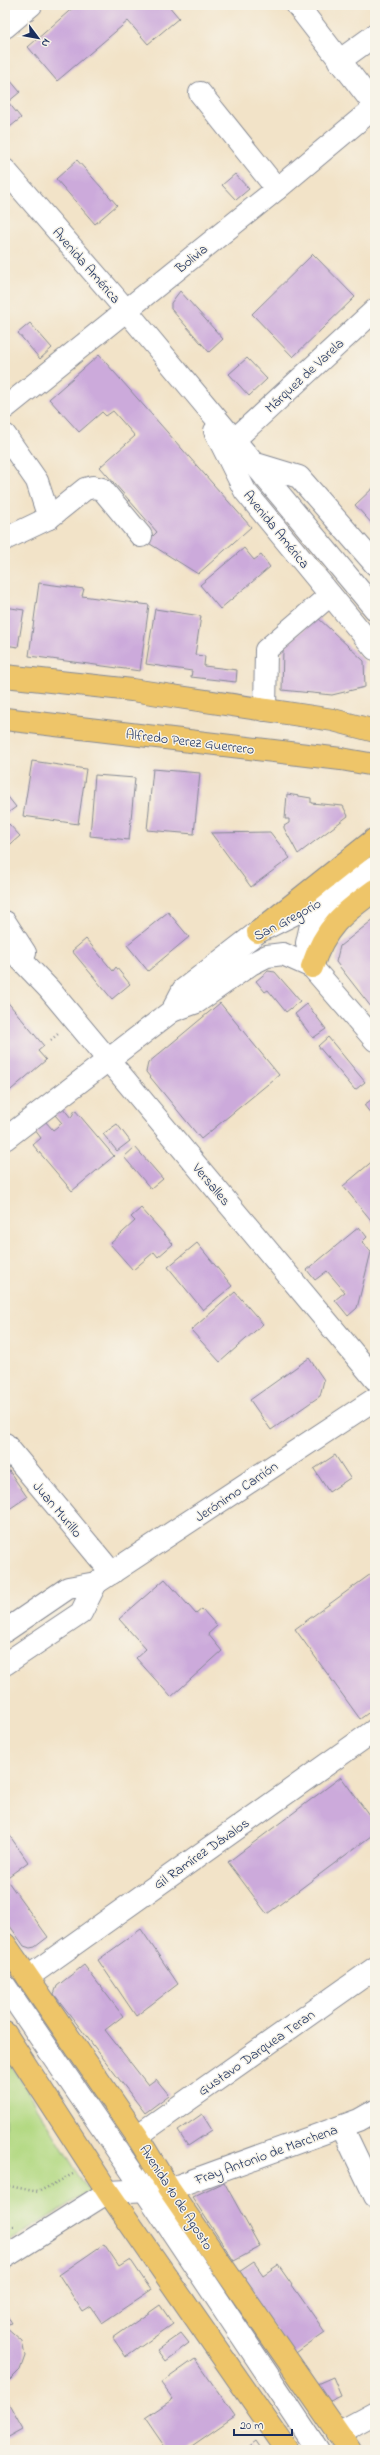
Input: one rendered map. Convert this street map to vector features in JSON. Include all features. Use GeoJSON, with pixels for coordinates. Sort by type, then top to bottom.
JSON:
{"type":"FeatureCollection","features":[{"type":"Feature","properties":{"kind":"main road"},"geometry":{"type":"LineString","coordinates":[[5,676],[132,690],[333,720],[375,730]]}},
{"type":"Feature","properties":{"kind":"main road"},"geometry":{"type":"LineString","coordinates":[[333,720],[375,714]]}},
{"type":"Feature","properties":{"kind":"main road","name":"Alfredo Perez Guerrero"},"geometry":{"type":"LineString","coordinates":[[5,719],[341,759],[375,765]]}},
{"type":"Feature","properties":{"kind":"main road"},"geometry":{"type":"LineString","coordinates":[[341,759],[375,782]]}},
{"type":"Feature","properties":{"kind":"main road"},"geometry":{"type":"LineString","coordinates":[[258,932],[375,839]]}},
{"type":"Feature","properties":{"kind":"main road"},"geometry":{"type":"LineString","coordinates":[[312,967],[317,951],[330,926],[350,907],[375,890]]}},
{"type":"Feature","properties":{"kind":"main road","name":"Avenida 10 de Agosto"},"geometry":{"type":"LineString","coordinates":[[5,1944],[137,2136],[169,2189],[344,2442]]}},
{"type":"Feature","properties":{"kind":"main road"},"geometry":{"type":"LineString","coordinates":[[5,2033],[108,2192],[287,2450]]}},
{"type":"Feature","properties":{"kind":"street"},"geometry":{"type":"LineString","coordinates":[[5,27],[31,5]]}},
{"type":"Feature","properties":{"kind":"street"},"geometry":{"type":"LineString","coordinates":[[296,5],[375,107]]}},
{"type":"Feature","properties":{"kind":"street"},"geometry":{"type":"LineString","coordinates":[[339,61],[375,35]]}},
{"type":"Feature","properties":{"kind":"street"},"geometry":{"type":"LineString","coordinates":[[200,93],[277,189]]}},
{"type":"Feature","properties":{"kind":"street","name":"Bolivia"},"geometry":{"type":"LineString","coordinates":[[5,408],[277,189],[375,107]]}},
{"type":"Feature","properties":{"kind":"street","name":"Avenida América"},"geometry":{"type":"LineString","coordinates":[[5,170],[126,310],[375,609]]}},
{"type":"Feature","properties":{"kind":"street","name":"Márquez de Varela"},"geometry":{"type":"LineString","coordinates":[[234,440],[375,310]]}},
{"type":"Feature","properties":{"kind":"street","name":"Avenida América"},"geometry":{"type":"LineString","coordinates":[[198,397],[245,491],[375,649]]}},
{"type":"Feature","properties":{"kind":"street"},"geometry":{"type":"LineString","coordinates":[[5,435],[37,481],[49,518]]}},
{"type":"Feature","properties":{"kind":"street"},"geometry":{"type":"LineString","coordinates":[[253,463],[298,477],[375,564]]}},
{"type":"Feature","properties":{"kind":"street"},"geometry":{"type":"LineString","coordinates":[[5,539],[49,518],[85,489],[93,486],[102,488],[141,536]]}},
{"type":"Feature","properties":{"kind":"street"},"geometry":{"type":"LineString","coordinates":[[266,710],[266,650],[330,595]]}},
{"type":"Feature","properties":{"kind":"street","name":"San Gregorio"},"geometry":{"type":"LineString","coordinates":[[172,1011],[183,990],[258,932],[338,892],[375,867]]}},
{"type":"Feature","properties":{"kind":"street"},"geometry":{"type":"LineString","coordinates":[[338,892],[311,925],[307,943],[312,967],[375,1040]]}},
{"type":"Feature","properties":{"kind":"street","name":"Versalles"},"geometry":{"type":"LineString","coordinates":[[5,922],[49,988]]}},
{"type":"Feature","properties":{"kind":"street","name":"Versalles"},"geometry":{"type":"LineString","coordinates":[[5,943],[49,988],[375,1379]]}},
{"type":"Feature","properties":{"kind":"street","name":"San Gregorio"},"geometry":{"type":"LineString","coordinates":[[5,1139],[172,1011],[197,1002],[251,964],[267,956],[283,954],[312,967]]}},
{"type":"Feature","properties":{"kind":"street","name":"Jerónimo Carrión"},"geometry":{"type":"LineString","coordinates":[[5,1631],[68,1588],[104,1578],[375,1399]]}},
{"type":"Feature","properties":{"kind":"street","name":"Juan Murillo"},"geometry":{"type":"LineString","coordinates":[[5,1444],[104,1578]]}},
{"type":"Feature","properties":{"kind":"street","name":"Jerónimo Carrión"},"geometry":{"type":"LineString","coordinates":[[5,1664],[81,1613],[104,1578]]}},
{"type":"Feature","properties":{"kind":"street","name":"Gil Ramírez Dávalos"},"geometry":{"type":"LineString","coordinates":[[28,1977],[375,1730]]}},
{"type":"Feature","properties":{"kind":"street","name":"Gustavo Darquea Teran"},"geometry":{"type":"LineString","coordinates":[[137,2136],[375,1968]]}},
{"type":"Feature","properties":{"kind":"street"},"geometry":{"type":"LineString","coordinates":[[5,1986],[145,2191],[318,2450]]}},
{"type":"Feature","properties":{"kind":"street","name":"Fray Antonio de Marchena"},"geometry":{"type":"LineString","coordinates":[[108,2192],[169,2189],[342,2127],[374,2113]]}},
{"type":"Feature","properties":{"kind":"street"},"geometry":{"type":"LineString","coordinates":[[342,2127],[375,2196]]}},
{"type":"Feature","properties":{"kind":"street"},"geometry":{"type":"LineString","coordinates":[[5,2257],[108,2192]]}},
{"type":"Feature","properties":{"kind":"street"},"geometry":{"type":"LineString","coordinates":[[344,2442],[375,2413]]}},
{"type":"Feature","properties":{"kind":"path"},"geometry":{"type":"LineString","coordinates":[[51,1040],[60,1033]]}},
{"type":"Feature","properties":{"kind":"path"},"geometry":{"type":"LineString","coordinates":[[5,2185],[38,2192],[78,2171]]}},
{"type":"Feature","properties":{"kind":"green space"},"geometry":{"type":"Polygon","coordinates":[[[5,2054],[89,2192],[5,2244],[5,2054]]]}},
{"type":"Feature","properties":{"kind":"building"},"geometry":{"type":"Polygon","coordinates":[[[76,5],[168,5],[179,18],[148,44],[128,21],[57,81],[28,47],[76,5]]]}},
{"type":"Feature","properties":{"kind":"building"},"geometry":{"type":"Polygon","coordinates":[[[5,74],[20,92],[8,102],[21,118],[5,131],[5,74]]]}},
{"type":"Feature","properties":{"kind":"building"},"geometry":{"type":"Polygon","coordinates":[[[77,160],[117,205],[95,224],[56,179],[77,160]]]}},
{"type":"Feature","properties":{"kind":"building"},"geometry":{"type":"Polygon","coordinates":[[[235,174],[249,189],[236,200],[222,185],[235,174]]]}},
{"type":"Feature","properties":{"kind":"building"},"geometry":{"type":"Polygon","coordinates":[[[313,254],[355,297],[293,357],[252,314],[313,254]]]}},
{"type":"Feature","properties":{"kind":"building"},"geometry":{"type":"Polygon","coordinates":[[[180,291],[223,339],[209,352],[171,309],[171,303],[180,291]]]}},
{"type":"Feature","properties":{"kind":"building"},"geometry":{"type":"Polygon","coordinates":[[[30,323],[52,348],[40,359],[18,333],[30,323]]]}},
{"type":"Feature","properties":{"kind":"building"},"geometry":{"type":"Polygon","coordinates":[[[99,355],[251,527],[198,574],[147,542],[157,532],[100,467],[135,436],[113,411],[106,416],[102,412],[79,432],[49,399],[99,355]]]}},
{"type":"Feature","properties":{"kind":"building"},"geometry":{"type":"Polygon","coordinates":[[[247,358],[267,379],[249,396],[229,374],[247,358]]]}},
{"type":"Feature","properties":{"kind":"building"},"geometry":{"type":"Polygon","coordinates":[[[375,486],[375,527],[355,505],[375,486]]]}},
{"type":"Feature","properties":{"kind":"building"},"geometry":{"type":"Polygon","coordinates":[[[244,548],[254,560],[261,555],[270,567],[220,609],[200,585],[244,548]]]}},
{"type":"Feature","properties":{"kind":"building"},"geometry":{"type":"Polygon","coordinates":[[[39,583],[84,589],[82,596],[149,605],[140,671],[29,656],[39,583]]]}},
{"type":"Feature","properties":{"kind":"building"},"geometry":{"type":"Polygon","coordinates":[[[5,607],[24,610],[18,647],[5,645],[5,607]]]}},
{"type":"Feature","properties":{"kind":"building"},"geometry":{"type":"Polygon","coordinates":[[[155,609],[201,616],[195,655],[205,656],[204,666],[237,670],[236,682],[191,677],[192,671],[146,664],[155,609]]]}},
{"type":"Feature","properties":{"kind":"building"},"geometry":{"type":"Polygon","coordinates":[[[317,617],[364,661],[365,687],[332,695],[282,690],[283,649],[317,617]]]}},
{"type":"Feature","properties":{"kind":"building"},"geometry":{"type":"Polygon","coordinates":[[[32,761],[86,769],[78,824],[23,816],[32,761]]]}},
{"type":"Feature","properties":{"kind":"building"},"geometry":{"type":"Polygon","coordinates":[[[153,769],[200,773],[194,834],[147,830],[153,769]]]}},
{"type":"Feature","properties":{"kind":"building"},"geometry":{"type":"Polygon","coordinates":[[[95,775],[135,778],[129,840],[90,836],[95,775]]]}},
{"type":"Feature","properties":{"kind":"building"},"geometry":{"type":"Polygon","coordinates":[[[5,793],[16,807],[5,815],[5,793]]]}},
{"type":"Feature","properties":{"kind":"building"},"geometry":{"type":"Polygon","coordinates":[[[287,794],[311,798],[311,803],[343,806],[348,816],[298,854],[284,828],[284,826],[289,823],[289,819],[285,819],[287,794]]]}},
{"type":"Feature","properties":{"kind":"building"},"geometry":{"type":"Polygon","coordinates":[[[9,824],[20,836],[5,849],[5,828],[9,824]]]}},
{"type":"Feature","properties":{"kind":"building"},"geometry":{"type":"Polygon","coordinates":[[[270,832],[290,858],[251,887],[211,833],[270,832]]]}},
{"type":"Feature","properties":{"kind":"building"},"geometry":{"type":"Polygon","coordinates":[[[168,912],[189,937],[148,971],[127,945],[168,912]]]}},
{"type":"Feature","properties":{"kind":"building"},"geometry":{"type":"Polygon","coordinates":[[[375,918],[375,1012],[336,962],[340,946],[375,918]]]}},
{"type":"Feature","properties":{"kind":"building"},"geometry":{"type":"Polygon","coordinates":[[[86,939],[113,971],[116,967],[130,984],[112,999],[72,951],[86,939]]]}},
{"type":"Feature","properties":{"kind":"building"},"geometry":{"type":"Polygon","coordinates":[[[268,971],[275,972],[300,1001],[286,1012],[268,990],[265,992],[256,981],[268,971]]]}},
{"type":"Feature","properties":{"kind":"building"},"geometry":{"type":"Polygon","coordinates":[[[5,999],[44,1046],[38,1051],[46,1060],[5,1095],[5,999]]]}},
{"type":"Feature","properties":{"kind":"building"},"geometry":{"type":"Polygon","coordinates":[[[220,1003],[279,1075],[201,1139],[146,1072],[148,1063],[220,1003]]]}},
{"type":"Feature","properties":{"kind":"building"},"geometry":{"type":"Polygon","coordinates":[[[307,1004],[326,1029],[313,1038],[295,1014],[307,1004]]]}},
{"type":"Feature","properties":{"kind":"building"},"geometry":{"type":"Polygon","coordinates":[[[328,1037],[365,1082],[355,1090],[318,1046],[328,1037]]]}},
{"type":"Feature","properties":{"kind":"building"},"geometry":{"type":"Polygon","coordinates":[[[375,1097],[375,1119],[364,1105],[375,1097]]]}},
{"type":"Feature","properties":{"kind":"building"},"geometry":{"type":"Polygon","coordinates":[[[63,1108],[71,1118],[75,1110],[114,1156],[72,1191],[33,1145],[41,1138],[35,1130],[45,1121],[53,1130],[62,1123],[55,1115],[63,1108]]]}},
{"type":"Feature","properties":{"kind":"building"},"geometry":{"type":"Polygon","coordinates":[[[117,1124],[130,1141],[117,1151],[103,1134],[117,1124]]]}},
{"type":"Feature","properties":{"kind":"building"},"geometry":{"type":"Polygon","coordinates":[[[135,1147],[163,1179],[151,1189],[124,1157],[135,1147]]]}},
{"type":"Feature","properties":{"kind":"building"},"geometry":{"type":"Polygon","coordinates":[[[375,1159],[375,1225],[343,1186],[375,1159]]]}},
{"type":"Feature","properties":{"kind":"building"},"geometry":{"type":"Polygon","coordinates":[[[141,1208],[173,1244],[158,1257],[154,1252],[133,1270],[110,1244],[135,1221],[131,1217],[141,1208]]]}},
{"type":"Feature","properties":{"kind":"building"},"geometry":{"type":"Polygon","coordinates":[[[359,1227],[367,1237],[362,1242],[371,1252],[357,1308],[348,1316],[335,1300],[345,1292],[327,1271],[315,1280],[307,1270],[359,1227]]]}},
{"type":"Feature","properties":{"kind":"building"},"geometry":{"type":"Polygon","coordinates":[[[197,1243],[232,1286],[203,1310],[168,1267],[197,1243]]]}},
{"type":"Feature","properties":{"kind":"building"},"geometry":{"type":"Polygon","coordinates":[[[235,1292],[263,1324],[220,1362],[191,1330],[235,1292]]]}},
{"type":"Feature","properties":{"kind":"building"},"geometry":{"type":"Polygon","coordinates":[[[309,1358],[324,1380],[320,1396],[271,1430],[250,1400],[309,1358]]]}},
{"type":"Feature","properties":{"kind":"building"},"geometry":{"type":"Polygon","coordinates":[[[335,1455],[350,1478],[329,1492],[314,1469],[335,1455]]]}},
{"type":"Feature","properties":{"kind":"building"},"geometry":{"type":"Polygon","coordinates":[[[5,1465],[27,1497],[5,1512],[5,1465]]]}},
{"type":"Feature","properties":{"kind":"building"},"geometry":{"type":"Polygon","coordinates":[[[375,1571],[375,1708],[360,1719],[295,1629],[375,1571]]]}},
{"type":"Feature","properties":{"kind":"building"},"geometry":{"type":"Polygon","coordinates":[[[165,1579],[196,1614],[202,1609],[217,1626],[208,1634],[222,1651],[171,1697],[136,1658],[146,1649],[119,1619],[165,1579]]]}},
{"type":"Feature","properties":{"kind":"building"},"geometry":{"type":"Polygon","coordinates":[[[341,1777],[375,1823],[375,1833],[267,1914],[228,1862],[341,1777]]]}},
{"type":"Feature","properties":{"kind":"building"},"geometry":{"type":"Polygon","coordinates":[[[5,1829],[28,1862],[5,1879],[5,1829]]]}},
{"type":"Feature","properties":{"kind":"building"},"geometry":{"type":"Polygon","coordinates":[[[6,1879],[48,1937],[35,1947],[30,1948],[24,1946],[5,1919],[6,1879]]]}},
{"type":"Feature","properties":{"kind":"building"},"geometry":{"type":"Polygon","coordinates":[[[141,1929],[178,1984],[136,2016],[98,1960],[141,1929]]]}},
{"type":"Feature","properties":{"kind":"building"},"geometry":{"type":"Polygon","coordinates":[[[84,1965],[123,2016],[105,2030],[148,2085],[156,2079],[169,2095],[145,2113],[54,1994],[57,1986],[84,1965]]]}},
{"type":"Feature","properties":{"kind":"building"},"geometry":{"type":"Polygon","coordinates":[[[202,2114],[212,2130],[188,2146],[178,2131],[202,2114]]]}},
{"type":"Feature","properties":{"kind":"building"},"geometry":{"type":"Polygon","coordinates":[[[224,2182],[260,2247],[234,2261],[192,2197],[224,2182]]]}},
{"type":"Feature","properties":{"kind":"building"},"geometry":{"type":"Polygon","coordinates":[[[104,2244],[119,2266],[130,2259],[151,2290],[102,2323],[91,2307],[83,2312],[59,2275],[104,2244]]]}},
{"type":"Feature","properties":{"kind":"building"},"geometry":{"type":"Polygon","coordinates":[[[254,2262],[263,2275],[278,2265],[325,2332],[293,2355],[236,2274],[254,2262]]]}},
{"type":"Feature","properties":{"kind":"building"},"geometry":{"type":"Polygon","coordinates":[[[160,2305],[173,2324],[126,2357],[113,2338],[160,2305]]]}},
{"type":"Feature","properties":{"kind":"building"},"geometry":{"type":"Polygon","coordinates":[[[5,2312],[12,2323],[5,2325],[5,2312]]]}},
{"type":"Feature","properties":{"kind":"building"},"geometry":{"type":"Polygon","coordinates":[[[5,2326],[22,2341],[25,2356],[20,2370],[5,2385],[5,2326]]]}},
{"type":"Feature","properties":{"kind":"building"},"geometry":{"type":"Polygon","coordinates":[[[181,2333],[189,2343],[165,2361],[157,2350],[181,2333]]]}},
{"type":"Feature","properties":{"kind":"building"},"geometry":{"type":"Polygon","coordinates":[[[195,2359],[235,2416],[186,2450],[167,2450],[145,2418],[173,2399],[161,2383],[195,2359]]]}},
{"type":"Feature","properties":{"kind":"building"},"geometry":{"type":"Polygon","coordinates":[[[333,2377],[341,2396],[330,2401],[324,2399],[317,2384],[333,2377]]]}},
{"type":"Feature","properties":{"kind":"building"},"geometry":{"type":"Polygon","coordinates":[[[5,2397],[23,2429],[5,2439],[5,2397]]]}},
{"type":"Feature","properties":{"kind":"building"},"geometry":{"type":"Polygon","coordinates":[[[255,2441],[261,2450],[243,2450],[255,2441]]]}}]}
